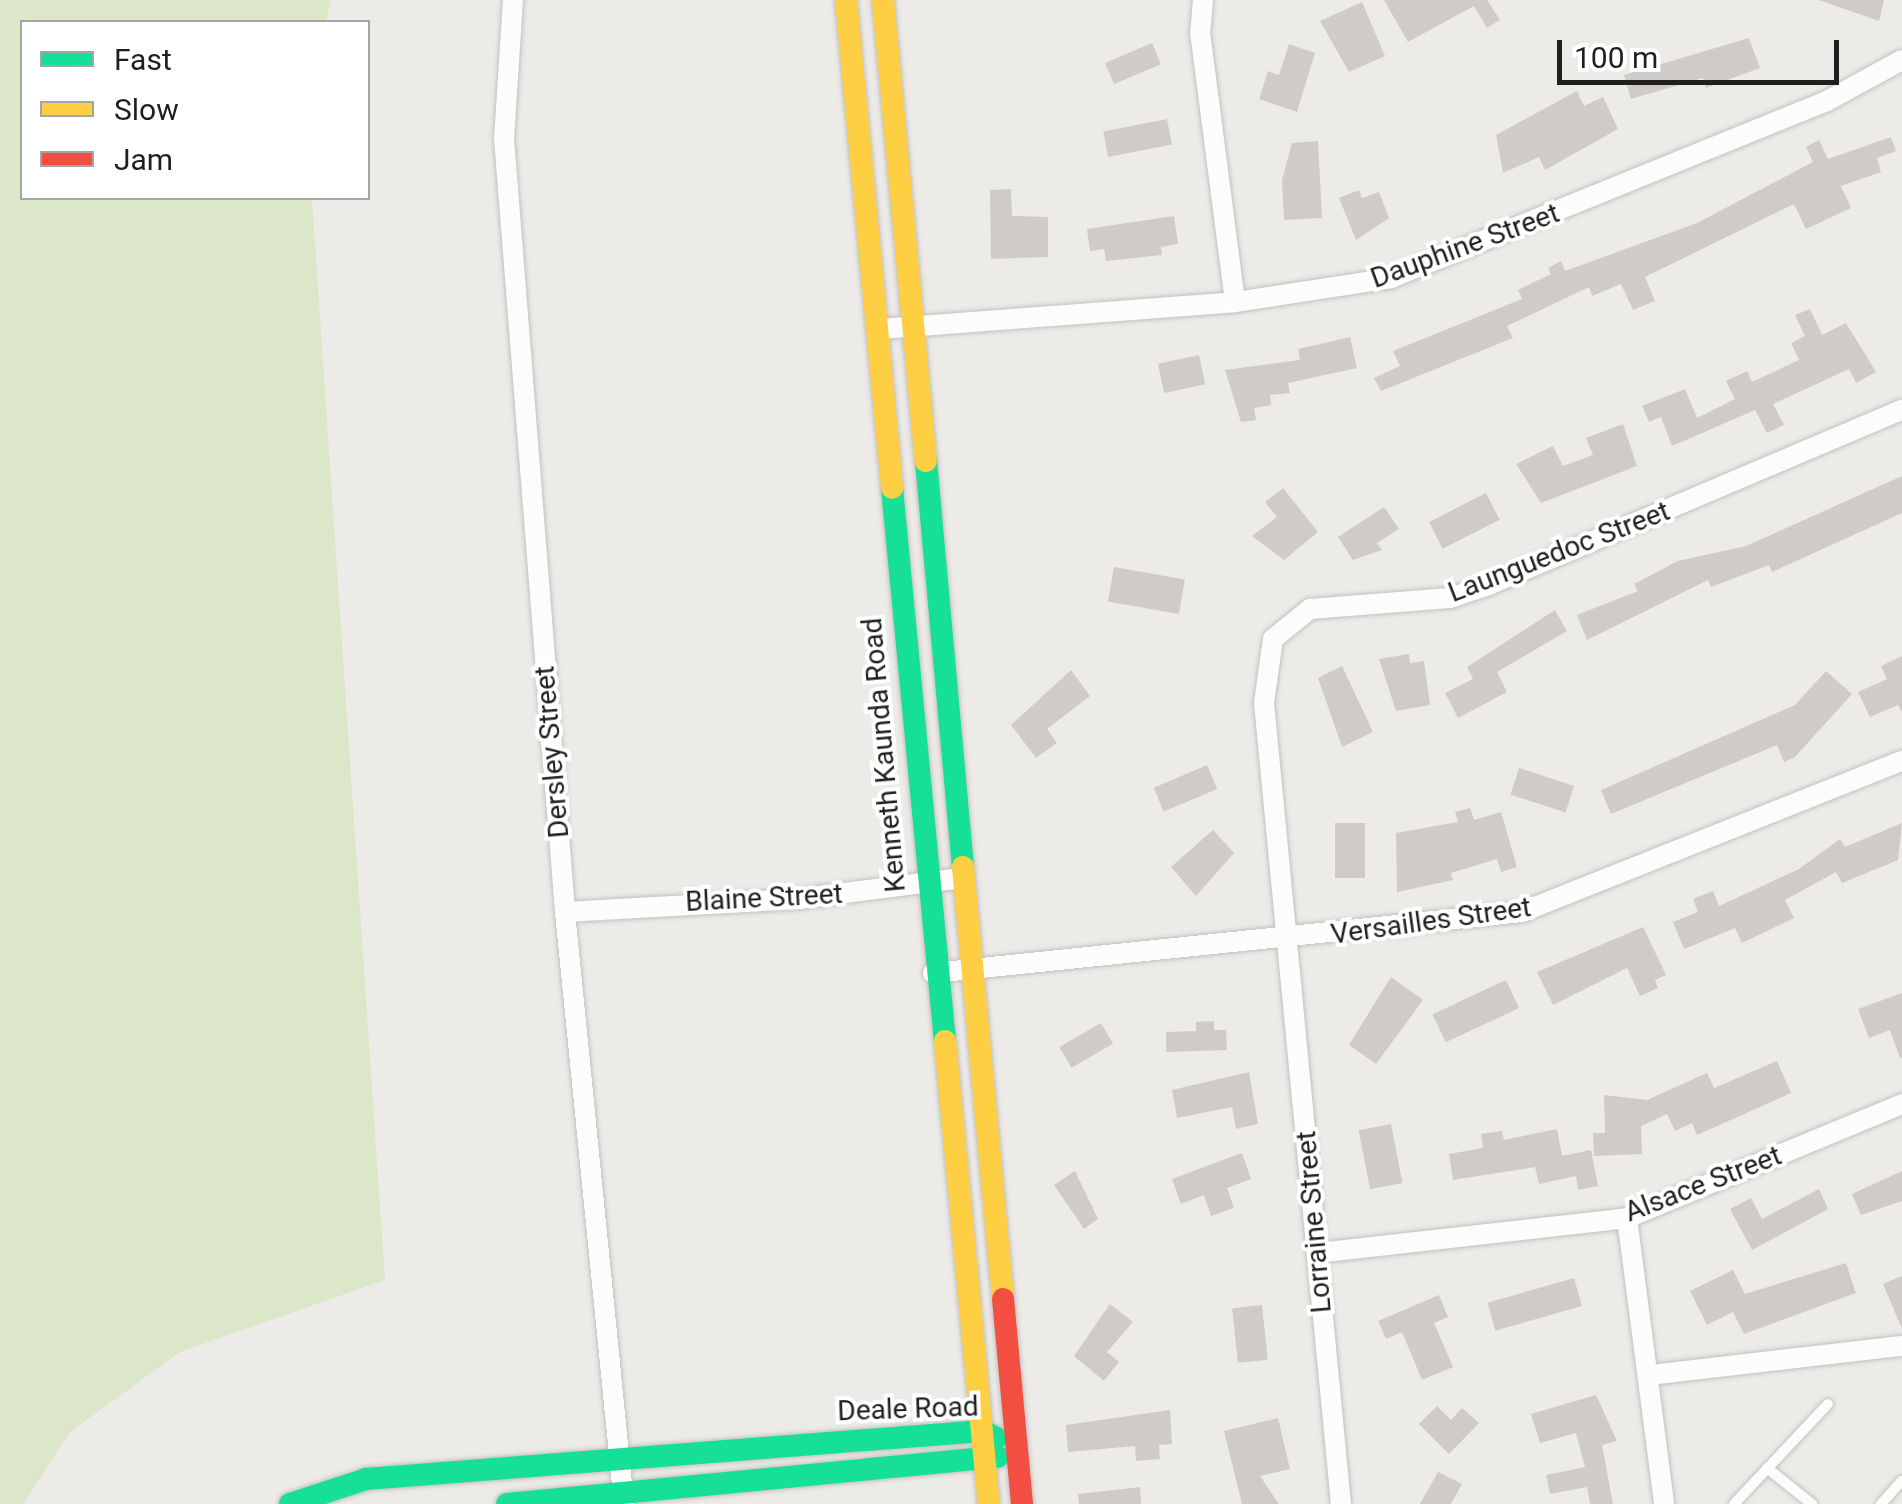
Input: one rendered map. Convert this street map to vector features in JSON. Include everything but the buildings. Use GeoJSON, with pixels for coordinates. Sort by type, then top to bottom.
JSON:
{"type":"FeatureCollection","features":[{"type":"Feature","properties":{"kind":"main road","name":"Kenneth Kaunda Road"},"geometry":{"type":"LineString","coordinates":[[846,0],[879,329],[925,884],[988,1504]]}},
{"type":"Feature","properties":{"kind":"main road"},"geometry":{"type":"LineString","coordinates":[[883,0],[1022,1504]]}},
{"type":"Feature","properties":{"kind":"main road","name":"Deale Road"},"geometry":{"type":"LineString","coordinates":[[290,1504],[386,1477],[621,1456],[983,1431],[1016,1448]]}},
{"type":"Feature","properties":{"kind":"main road","name":"Deale Road"},"geometry":{"type":"LineString","coordinates":[[507,1504],[624,1499],[985,1463],[1016,1448]]}},
{"type":"Feature","properties":{"kind":"main road"},"geometry":{"type":"LineString","coordinates":[[386,1477],[388,1504]]}},
{"type":"Feature","properties":{"kind":"street","name":"Dersley Street"},"geometry":{"type":"LineString","coordinates":[[513,0],[504,138],[565,912],[624,1499]]}},
{"type":"Feature","properties":{"kind":"street"},"geometry":{"type":"LineString","coordinates":[[1203,0],[1200,32],[1235,302]]}},
{"type":"Feature","properties":{"kind":"street","name":"Dauphine Street"},"geometry":{"type":"LineString","coordinates":[[879,329],[1235,302],[1391,278],[1827,101],[1902,60]]}},
{"type":"Feature","properties":{"kind":"street","name":"Launguedoc Street"},"geometry":{"type":"LineString","coordinates":[[1287,940],[1264,668],[1289,620],[1310,610],[1450,598],[1489,585],[1902,410]]}},
{"type":"Feature","properties":{"kind":"street","name":"Versailles Street"},"geometry":{"type":"LineString","coordinates":[[934,973],[1287,940],[1522,912],[1902,761]]}},
{"type":"Feature","properties":{"kind":"street","name":"Blaine Street"},"geometry":{"type":"LineString","coordinates":[[565,912],[962,878]]}},
{"type":"Feature","properties":{"kind":"street","name":"Lorraine Street"},"geometry":{"type":"LineString","coordinates":[[1287,940],[1341,1504]]}},
{"type":"Feature","properties":{"kind":"street","name":"Alsace Street"},"geometry":{"type":"LineString","coordinates":[[1317,1253],[1627,1218],[1902,1104]]}},
{"type":"Feature","properties":{"kind":"street"},"geometry":{"type":"LineString","coordinates":[[1627,1218],[1664,1504]]}},
{"type":"Feature","properties":{"kind":"street"},"geometry":{"type":"LineString","coordinates":[[1650,1375],[1902,1346]]}},
{"type":"Feature","properties":{"kind":"lane"},"geometry":{"type":"LineString","coordinates":[[1734,1504],[1828,1404]]}},
{"type":"Feature","properties":{"kind":"lane"},"geometry":{"type":"LineString","coordinates":[[1766,1468],[1812,1504]]}},
{"type":"Feature","properties":{"kind":"lane"},"geometry":{"type":"LineString","coordinates":[[1881,1504],[1902,1481]]}},
{"type":"Feature","properties":{"kind":"green space"},"geometry":{"type":"Polygon","coordinates":[[[0,0],[331,0],[326,20],[20,20],[20,200],[312,200],[385,1280],[180,1352],[70,1432],[23,1504],[0,1504],[0,0]]]}},
{"type":"Feature","properties":{"kind":"traffic: fast"},"geometry":{"type":"LineString","coordinates":[[926,461],[963,867]]}},
{"type":"Feature","properties":{"kind":"traffic: fast"},"geometry":{"type":"LineString","coordinates":[[892,488],[945,1041]]}},
{"type":"Feature","properties":{"kind":"traffic: fast"},"geometry":{"type":"LineString","coordinates":[[290,1504],[366,1479],[983,1431],[996,1438]]}},
{"type":"Feature","properties":{"kind":"traffic: fast"},"geometry":{"type":"LineString","coordinates":[[507,1504],[998,1457]]}},
{"type":"Feature","properties":{"kind":"traffic: slow"},"geometry":{"type":"LineString","coordinates":[[846,0],[892,488]]}},
{"type":"Feature","properties":{"kind":"traffic: slow"},"geometry":{"type":"LineString","coordinates":[[883,0],[926,461]]}},
{"type":"Feature","properties":{"kind":"traffic: slow"},"geometry":{"type":"LineString","coordinates":[[963,867],[1003,1299]]}},
{"type":"Feature","properties":{"kind":"traffic: slow"},"geometry":{"type":"LineString","coordinates":[[945,1041],[989,1504]]}},
{"type":"Feature","properties":{"kind":"traffic: jam"},"geometry":{"type":"LineString","coordinates":[[1003,1299],[1022,1504]]}}]}
